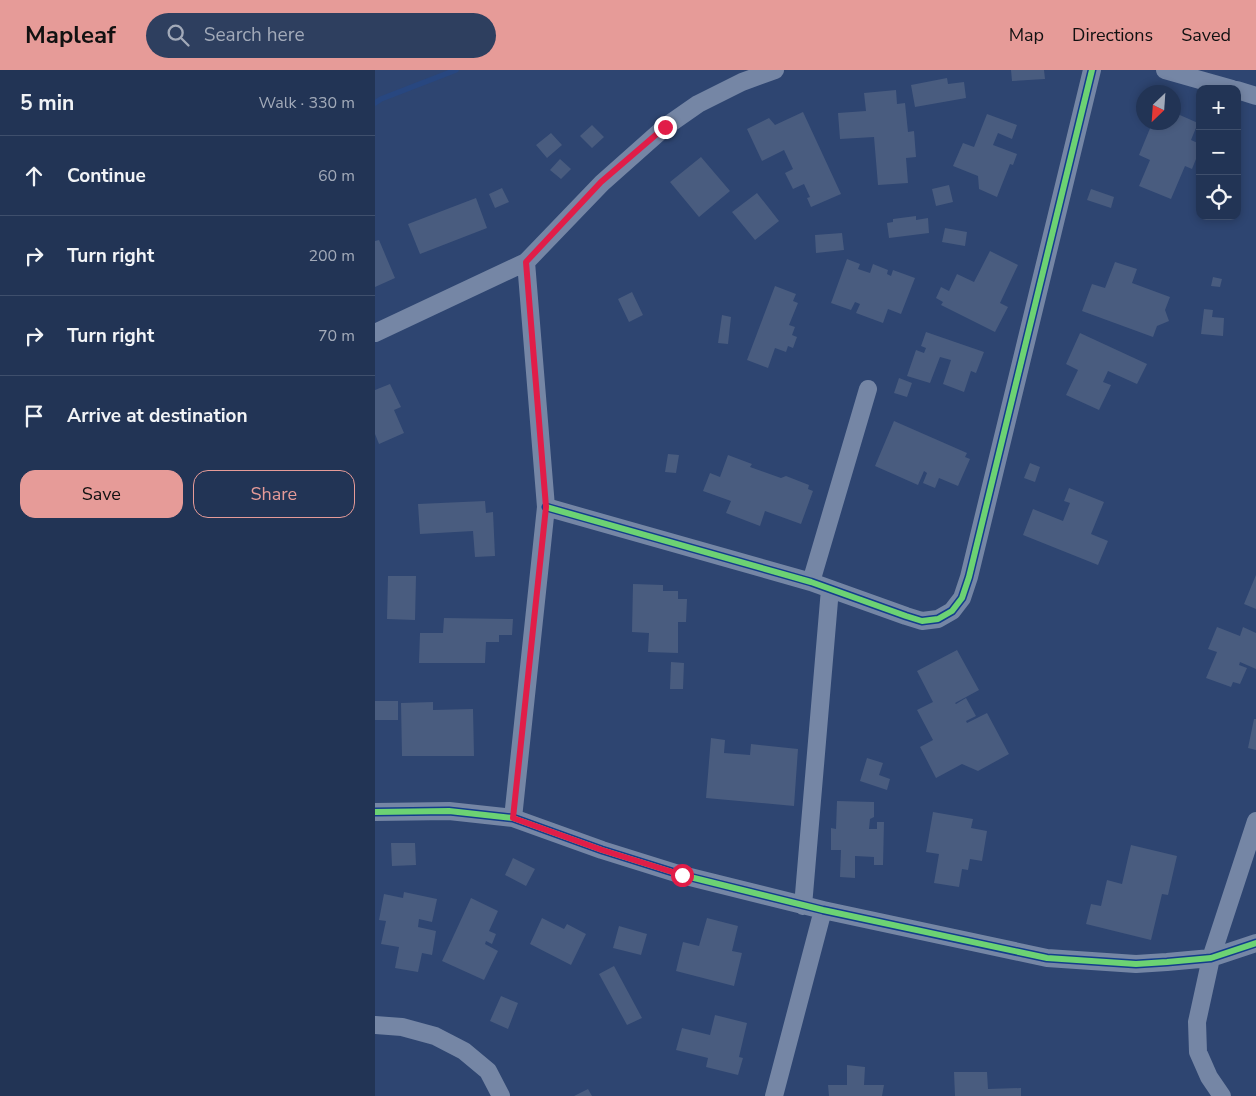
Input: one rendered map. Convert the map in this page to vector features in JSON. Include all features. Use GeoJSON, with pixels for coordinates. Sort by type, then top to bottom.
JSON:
{"type":"FeatureCollection","features":[{"type":"Feature","properties":{"kind":"street"},"geometry":{"type":"LineString","coordinates":[[375,334],[526,262],[601,182],[665,127],[697,104],[743,82],[775,70]]}},
{"type":"Feature","properties":{"kind":"street"},"geometry":{"type":"LineString","coordinates":[[546,507],[811,582],[906,616],[922,620],[938,619],[952,611],[962,598],[971,568],[1092,70]]}},
{"type":"Feature","properties":{"kind":"street"},"geometry":{"type":"LineString","coordinates":[[1165,70],[1217,85]]}},
{"type":"Feature","properties":{"kind":"street"},"geometry":{"type":"LineString","coordinates":[[1241,91],[1256,96]]}},
{"type":"Feature","properties":{"kind":"street"},"geometry":{"type":"LineString","coordinates":[[513,818],[546,507],[526,262]]}},
{"type":"Feature","properties":{"kind":"street"},"geometry":{"type":"LineString","coordinates":[[811,582],[868,389]]}},
{"type":"Feature","properties":{"kind":"street"},"geometry":{"type":"LineString","coordinates":[[803,906],[830,589]]}},
{"type":"Feature","properties":{"kind":"street"},"geometry":{"type":"LineString","coordinates":[[375,812],[449,811],[513,818],[602,850],[682,875],[803,906],[1047,958],[1136,964],[1211,958],[1256,943]]}},
{"type":"Feature","properties":{"kind":"street"},"geometry":{"type":"LineString","coordinates":[[1221,1096],[1209,1077],[1198,1052],[1197,1022],[1211,958],[1256,821]]}},
{"type":"Feature","properties":{"kind":"street"},"geometry":{"type":"LineString","coordinates":[[774,1096],[823,910]]}},
{"type":"Feature","properties":{"kind":"street"},"geometry":{"type":"LineString","coordinates":[[375,1025],[402,1027],[435,1036],[463,1051],[488,1071],[501,1096]]}},
{"type":"Feature","properties":{"kind":"building"},"geometry":{"type":"Polygon","coordinates":[[[1011,70],[1044,70],[1045,79],[1012,81],[1011,70]]]}},
{"type":"Feature","properties":{"kind":"building"},"geometry":{"type":"Polygon","coordinates":[[[947,78],[948,84],[964,82],[966,98],[915,107],[911,85],[947,78]]]}},
{"type":"Feature","properties":{"kind":"building"},"geometry":{"type":"Polygon","coordinates":[[[896,90],[897,104],[905,103],[908,132],[914,131],[916,157],[906,158],[908,183],[878,185],[874,137],[840,139],[838,113],[866,111],[864,93],[896,90]]]}},
{"type":"Feature","properties":{"kind":"building"},"geometry":{"type":"Polygon","coordinates":[[[803,112],[841,194],[811,207],[807,198],[810,197],[804,184],[793,189],[785,173],[793,169],[784,150],[762,161],[747,129],[769,118],[775,125],[803,112]]]}},
{"type":"Feature","properties":{"kind":"building"},"geometry":{"type":"Polygon","coordinates":[[[987,114],[1017,125],[1012,139],[998,133],[993,145],[1017,154],[1013,165],[1010,164],[997,197],[979,189],[978,176],[953,166],[963,143],[974,147],[987,114]]]}},
{"type":"Feature","properties":{"kind":"building"},"geometry":{"type":"Polygon","coordinates":[[[1181,116],[1196,122],[1196,128],[1191,140],[1196,142],[1196,159],[1192,169],[1185,166],[1171,199],[1139,186],[1150,160],[1139,155],[1149,130],[1181,130],[1181,116]]]}},
{"type":"Feature","properties":{"kind":"building"},"geometry":{"type":"Polygon","coordinates":[[[592,125],[604,137],[592,148],[580,136],[592,125]]]}},
{"type":"Feature","properties":{"kind":"building"},"geometry":{"type":"Polygon","coordinates":[[[551,133],[562,145],[547,158],[536,145],[551,133]]]}},
{"type":"Feature","properties":{"kind":"building"},"geometry":{"type":"Polygon","coordinates":[[[701,157],[730,191],[699,217],[670,182],[701,157]]]}},
{"type":"Feature","properties":{"kind":"building"},"geometry":{"type":"Polygon","coordinates":[[[560,159],[571,169],[561,179],[550,170],[560,159]]]}},
{"type":"Feature","properties":{"kind":"building"},"geometry":{"type":"Polygon","coordinates":[[[949,185],[953,202],[936,206],[932,189],[949,185]]]}},
{"type":"Feature","properties":{"kind":"building"},"geometry":{"type":"Polygon","coordinates":[[[502,188],[509,202],[495,208],[489,194],[502,188]]]}},
{"type":"Feature","properties":{"kind":"building"},"geometry":{"type":"Polygon","coordinates":[[[1091,189],[1114,197],[1111,208],[1087,200],[1091,189]]]}},
{"type":"Feature","properties":{"kind":"building"},"geometry":{"type":"Polygon","coordinates":[[[757,193],[779,221],[755,240],[732,212],[757,193]]]}},
{"type":"Feature","properties":{"kind":"building"},"geometry":{"type":"Polygon","coordinates":[[[476,198],[487,228],[420,254],[408,224],[476,198]]]}},
{"type":"Feature","properties":{"kind":"building"},"geometry":{"type":"Polygon","coordinates":[[[916,216],[916,220],[928,218],[929,233],[889,238],[887,223],[893,222],[893,219],[916,216]]]}},
{"type":"Feature","properties":{"kind":"building"},"geometry":{"type":"Polygon","coordinates":[[[945,228],[967,232],[965,246],[942,242],[945,228]]]}},
{"type":"Feature","properties":{"kind":"building"},"geometry":{"type":"Polygon","coordinates":[[[842,233],[844,250],[816,253],[815,235],[842,233]]]}},
{"type":"Feature","properties":{"kind":"building"},"geometry":{"type":"Polygon","coordinates":[[[379,240],[395,278],[375,287],[375,241],[379,240]]]}},
{"type":"Feature","properties":{"kind":"building"},"geometry":{"type":"Polygon","coordinates":[[[990,251],[1018,265],[1000,303],[1008,307],[995,332],[941,305],[943,302],[936,298],[941,287],[949,291],[957,274],[974,282],[990,251]]]}},
{"type":"Feature","properties":{"kind":"building"},"geometry":{"type":"Polygon","coordinates":[[[847,259],[860,264],[858,269],[870,273],[873,264],[888,270],[887,274],[891,276],[893,270],[915,278],[901,314],[888,309],[883,323],[856,313],[860,304],[855,302],[851,310],[831,303],[847,259]]]}},
{"type":"Feature","properties":{"kind":"building"},"geometry":{"type":"Polygon","coordinates":[[[1115,262],[1137,269],[1132,283],[1170,297],[1165,310],[1169,321],[1157,326],[1153,337],[1082,311],[1092,284],[1105,288],[1115,262]]]}},
{"type":"Feature","properties":{"kind":"building"},"geometry":{"type":"Polygon","coordinates":[[[1213,277],[1222,279],[1220,287],[1211,286],[1213,277]]]}},
{"type":"Feature","properties":{"kind":"building"},"geometry":{"type":"Polygon","coordinates":[[[775,286],[796,294],[793,301],[798,303],[789,325],[795,327],[792,335],[797,337],[793,348],[788,346],[786,352],[775,348],[768,368],[747,360],[775,286]]]}},
{"type":"Feature","properties":{"kind":"building"},"geometry":{"type":"Polygon","coordinates":[[[632,292],[643,315],[629,322],[618,299],[632,292]]]}},
{"type":"Feature","properties":{"kind":"building"},"geometry":{"type":"Polygon","coordinates":[[[1204,309],[1213,310],[1212,317],[1224,318],[1223,336],[1201,334],[1204,309]]]}},
{"type":"Feature","properties":{"kind":"building"},"geometry":{"type":"Polygon","coordinates":[[[722,315],[731,317],[728,344],[718,343],[722,315]]]}},
{"type":"Feature","properties":{"kind":"building"},"geometry":{"type":"Polygon","coordinates":[[[926,332],[984,352],[976,373],[971,371],[964,392],[943,384],[951,360],[940,357],[930,383],[907,376],[916,350],[924,353],[926,348],[921,346],[926,332]]]}},
{"type":"Feature","properties":{"kind":"building"},"geometry":{"type":"Polygon","coordinates":[[[1080,333],[1147,364],[1137,384],[1108,371],[1103,382],[1111,385],[1099,410],[1066,395],[1078,370],[1066,364],[1080,333]]]}},
{"type":"Feature","properties":{"kind":"building"},"geometry":{"type":"Polygon","coordinates":[[[899,378],[912,383],[907,397],[894,393],[899,378]]]}},
{"type":"Feature","properties":{"kind":"building"},"geometry":{"type":"Polygon","coordinates":[[[390,384],[401,407],[394,410],[404,433],[379,444],[375,434],[375,390],[390,384]]]}},
{"type":"Feature","properties":{"kind":"building"},"geometry":{"type":"Polygon","coordinates":[[[894,421],[967,453],[965,457],[970,459],[958,486],[939,478],[935,488],[923,483],[927,473],[924,471],[918,485],[875,466],[894,421]]]}},
{"type":"Feature","properties":{"kind":"building"},"geometry":{"type":"Polygon","coordinates":[[[668,454],[679,455],[676,473],[665,472],[668,454]]]}},
{"type":"Feature","properties":{"kind":"building"},"geometry":{"type":"Polygon","coordinates":[[[728,455],[752,464],[750,467],[781,478],[786,476],[809,485],[808,489],[813,491],[801,524],[765,511],[760,526],[726,513],[731,501],[703,491],[710,473],[720,477],[728,455]]]}},
{"type":"Feature","properties":{"kind":"building"},"geometry":{"type":"Polygon","coordinates":[[[1030,463],[1040,467],[1035,482],[1024,478],[1030,463]]]}},
{"type":"Feature","properties":{"kind":"building"},"geometry":{"type":"Polygon","coordinates":[[[1069,488],[1104,502],[1091,534],[1108,541],[1098,565],[1023,535],[1033,509],[1063,521],[1070,503],[1064,501],[1069,488]]]}},
{"type":"Feature","properties":{"kind":"building"},"geometry":{"type":"Polygon","coordinates":[[[485,501],[486,513],[493,512],[495,556],[475,557],[473,531],[420,534],[418,504],[485,501]]]}},
{"type":"Feature","properties":{"kind":"building"},"geometry":{"type":"Polygon","coordinates":[[[1256,575],[1256,609],[1244,604],[1256,575]]]}},
{"type":"Feature","properties":{"kind":"building"},"geometry":{"type":"Polygon","coordinates":[[[388,576],[416,576],[415,620],[387,619],[388,576]]]}},
{"type":"Feature","properties":{"kind":"building"},"geometry":{"type":"Polygon","coordinates":[[[633,584],[663,585],[663,591],[678,591],[678,599],[687,599],[686,622],[678,622],[678,653],[648,652],[649,633],[632,632],[633,584]]]}},
{"type":"Feature","properties":{"kind":"building"},"geometry":{"type":"Polygon","coordinates":[[[444,618],[513,619],[512,635],[499,635],[499,642],[486,642],[485,663],[419,663],[420,633],[443,633],[444,618]]]}},
{"type":"Feature","properties":{"kind":"building"},"geometry":{"type":"Polygon","coordinates":[[[1217,627],[1240,636],[1243,627],[1256,633],[1256,669],[1240,662],[1239,665],[1247,668],[1240,684],[1233,682],[1231,687],[1206,678],[1217,652],[1208,649],[1217,627]]]}},
{"type":"Feature","properties":{"kind":"building"},"geometry":{"type":"Polygon","coordinates":[[[957,650],[979,690],[955,703],[966,698],[976,716],[966,721],[967,723],[987,713],[1009,754],[978,771],[962,764],[936,778],[920,747],[933,740],[917,710],[933,702],[917,671],[957,650]]]}},
{"type":"Feature","properties":{"kind":"building"},"geometry":{"type":"Polygon","coordinates":[[[671,662],[684,663],[683,689],[670,689],[671,662]]]}},
{"type":"Feature","properties":{"kind":"building"},"geometry":{"type":"Polygon","coordinates":[[[375,701],[398,701],[398,720],[375,720],[375,701]]]}},
{"type":"Feature","properties":{"kind":"building"},"geometry":{"type":"Polygon","coordinates":[[[433,702],[433,710],[473,709],[474,756],[402,756],[401,703],[433,702]]]}},
{"type":"Feature","properties":{"kind":"building"},"geometry":{"type":"Polygon","coordinates":[[[1254,719],[1256,719],[1256,750],[1248,748],[1254,719]]]}},
{"type":"Feature","properties":{"kind":"building"},"geometry":{"type":"Polygon","coordinates":[[[711,738],[725,740],[724,753],[750,755],[751,744],[798,749],[794,806],[706,798],[711,738]]]}},
{"type":"Feature","properties":{"kind":"building"},"geometry":{"type":"Polygon","coordinates":[[[867,758],[883,763],[879,775],[890,779],[887,790],[860,781],[867,758]]]}},
{"type":"Feature","properties":{"kind":"building"},"geometry":{"type":"Polygon","coordinates":[[[837,801],[874,802],[874,817],[870,819],[869,829],[877,829],[877,822],[884,822],[883,865],[874,865],[874,857],[855,856],[855,878],[840,877],[841,850],[831,850],[831,828],[836,829],[837,801]]]}},
{"type":"Feature","properties":{"kind":"building"},"geometry":{"type":"Polygon","coordinates":[[[933,812],[973,819],[971,828],[987,831],[982,861],[970,859],[968,870],[962,869],[959,887],[934,883],[939,854],[926,852],[933,812]]]}},
{"type":"Feature","properties":{"kind":"building"},"geometry":{"type":"Polygon","coordinates":[[[391,843],[415,843],[416,865],[392,866],[391,843]]]}},
{"type":"Feature","properties":{"kind":"building"},"geometry":{"type":"Polygon","coordinates":[[[1131,845],[1177,856],[1168,895],[1162,894],[1151,940],[1086,924],[1091,904],[1101,906],[1107,880],[1122,884],[1131,845]]]}},
{"type":"Feature","properties":{"kind":"building"},"geometry":{"type":"Polygon","coordinates":[[[513,858],[535,869],[526,886],[505,875],[513,858]]]}},
{"type":"Feature","properties":{"kind":"building"},"geometry":{"type":"Polygon","coordinates":[[[404,892],[437,899],[432,922],[419,919],[418,927],[436,931],[432,955],[422,953],[418,972],[395,968],[399,947],[381,944],[386,921],[379,920],[384,894],[403,898],[404,892]]]}},
{"type":"Feature","properties":{"kind":"building"},"geometry":{"type":"Polygon","coordinates":[[[471,898],[498,911],[489,931],[496,934],[492,944],[486,941],[485,944],[498,951],[484,980],[442,961],[471,898]]]}},
{"type":"Feature","properties":{"kind":"building"},"geometry":{"type":"Polygon","coordinates":[[[542,918],[564,929],[567,924],[586,934],[571,965],[530,944],[542,918]]]}},
{"type":"Feature","properties":{"kind":"building"},"geometry":{"type":"Polygon","coordinates":[[[707,918],[738,926],[732,951],[742,953],[734,986],[676,971],[683,942],[699,946],[707,918]]]}},
{"type":"Feature","properties":{"kind":"building"},"geometry":{"type":"Polygon","coordinates":[[[619,926],[647,934],[641,955],[613,948],[619,926]]]}},
{"type":"Feature","properties":{"kind":"building"},"geometry":{"type":"Polygon","coordinates":[[[614,966],[642,1018],[627,1025],[599,974],[614,966]]]}},
{"type":"Feature","properties":{"kind":"building"},"geometry":{"type":"Polygon","coordinates":[[[501,996],[518,1003],[508,1029],[490,1021],[501,996]]]}},
{"type":"Feature","properties":{"kind":"building"},"geometry":{"type":"Polygon","coordinates":[[[715,1015],[747,1023],[739,1057],[743,1058],[738,1075],[706,1067],[708,1058],[676,1050],[682,1028],[710,1035],[715,1015]]]}},
{"type":"Feature","properties":{"kind":"building"},"geometry":{"type":"Polygon","coordinates":[[[847,1065],[865,1067],[864,1085],[884,1085],[882,1096],[829,1096],[828,1085],[847,1085],[847,1065]]]}},
{"type":"Feature","properties":{"kind":"building"},"geometry":{"type":"Polygon","coordinates":[[[954,1072],[987,1072],[988,1089],[1021,1088],[1021,1096],[955,1096],[954,1072]]]}},
{"type":"Feature","properties":{"kind":"building"},"geometry":{"type":"Polygon","coordinates":[[[588,1089],[592,1096],[574,1096],[588,1089]]]}},
{"type":"Feature","properties":{"kind":"waterway"},"geometry":{"type":"LineString","coordinates":[[375,103],[456,70]]}},
{"type":"Feature","properties":{"kind":"cycle path"},"geometry":{"type":"LineString","coordinates":[[546,507],[811,582],[922,621],[938,619],[952,611],[962,598],[969,577],[1092,70]]}},
{"type":"Feature","properties":{"kind":"cycle path"},"geometry":{"type":"LineString","coordinates":[[375,812],[449,811],[513,818],[602,850],[682,875],[823,910],[1047,958],[1136,964],[1167,962],[1211,958],[1256,943]]}},
{"type":"Feature","properties":{"kind":"route"},"geometry":{"type":"LineString","coordinates":[[665,127],[601,182],[526,262],[546,507],[513,818],[602,850],[682,875]]}}]}
